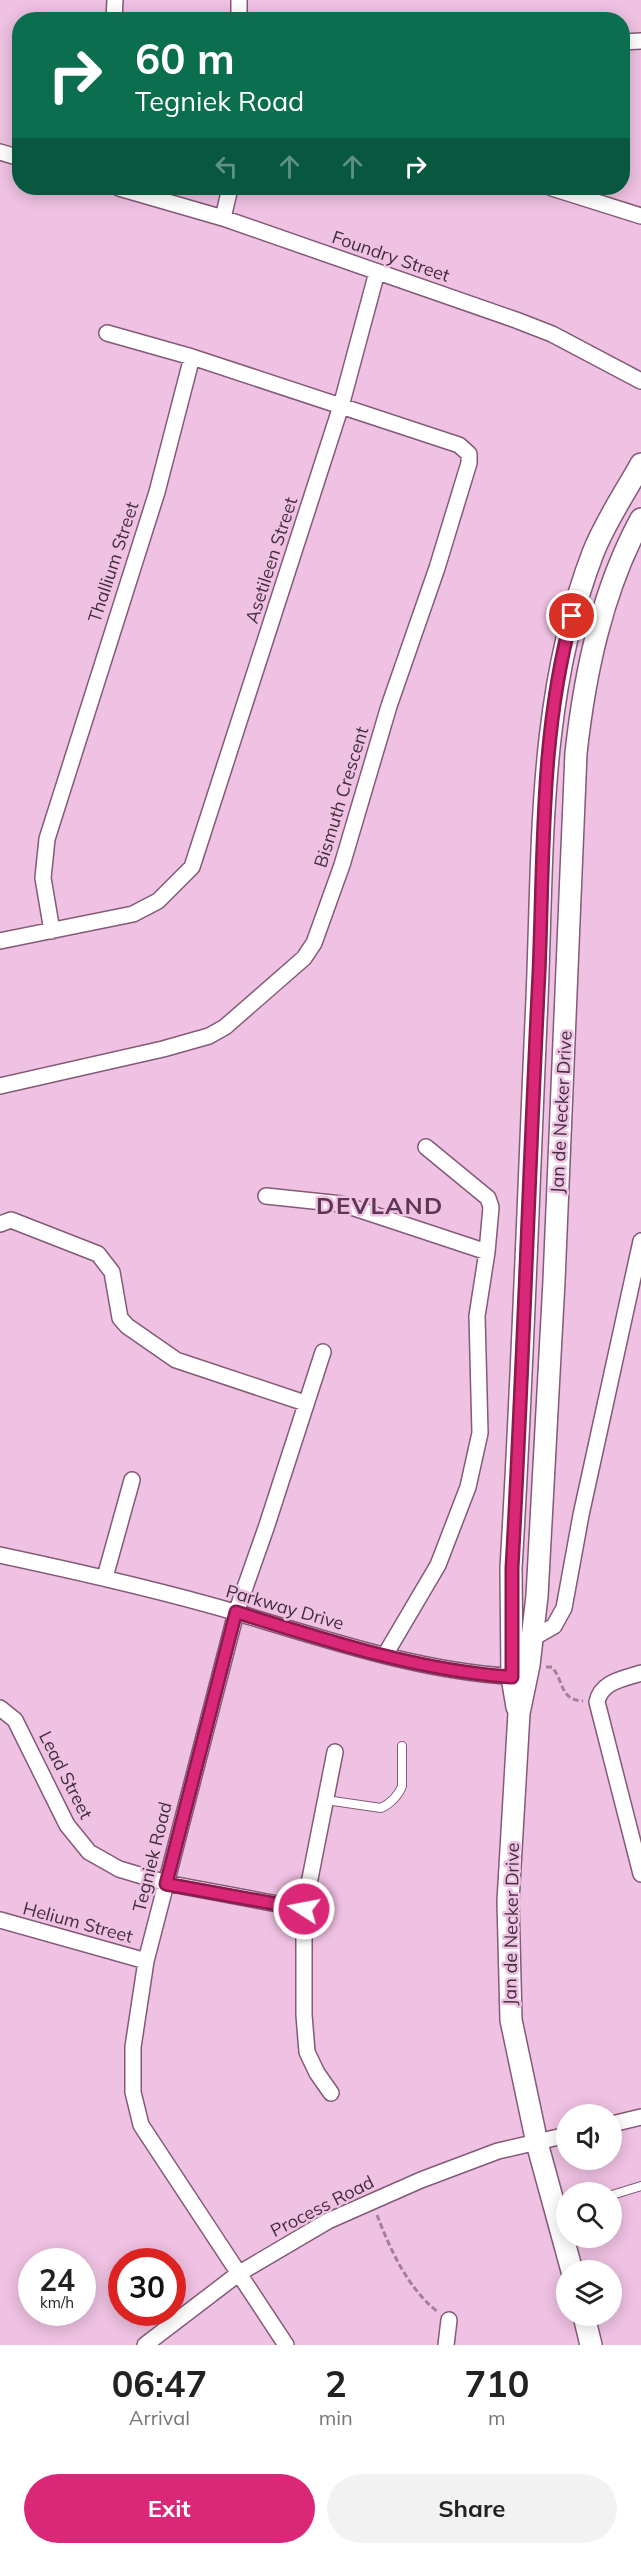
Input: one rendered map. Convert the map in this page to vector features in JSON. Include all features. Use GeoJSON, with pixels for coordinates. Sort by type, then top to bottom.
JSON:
{"type":"FeatureCollection","features":[{"type":"Feature","properties":{"kind":"main road","name":"Jan de Necker Drive"},"geometry":{"type":"LineString","coordinates":[[556,2195],[537,2143],[511,2020],[508,1976],[508,1901],[522,1673],[512,1568],[542,919],[545,771],[561,659],[578,595],[594,550],[641,464]]}},
{"type":"Feature","properties":{"kind":"main road","name":"Jan de Necker Drive"},"geometry":{"type":"LineString","coordinates":[[522,1673],[533,1638],[555,1281],[576,753],[581,712],[596,634],[607,598],[641,519]]}},
{"type":"Feature","properties":{"kind":"main road"},"geometry":{"type":"LineString","coordinates":[[586,2326],[591,2345]]}},
{"type":"Feature","properties":{"kind":"street","name":"Foundry Street"},"geometry":{"type":"LineString","coordinates":[[143,195],[223,218],[552,334],[641,381]]}},
{"type":"Feature","properties":{"kind":"street"},"geometry":{"type":"LineString","coordinates":[[223,218],[228,195]]}},
{"type":"Feature","properties":{"kind":"street"},"geometry":{"type":"LineString","coordinates":[[574,195],[641,216]]}},
{"type":"Feature","properties":{"kind":"street","name":"Asetileen Street"},"geometry":{"type":"LineString","coordinates":[[0,941],[133,914],[158,901],[192,867],[341,406],[377,272]]}},
{"type":"Feature","properties":{"kind":"street"},"geometry":{"type":"LineString","coordinates":[[107,333],[192,357],[341,406]]}},
{"type":"Feature","properties":{"kind":"street","name":"Thallium Street"},"geometry":{"type":"LineString","coordinates":[[52,931],[43,878],[47,839],[157,492],[192,357]]}},
{"type":"Feature","properties":{"kind":"street","name":"Bismuth Crescent"},"geometry":{"type":"LineString","coordinates":[[0,1086],[163,1049],[209,1036],[225,1027],[255,1002],[304,957],[314,943],[342,865],[389,706],[465,480],[470,457],[465,449],[459,446],[341,406]]}},
{"type":"Feature","properties":{"kind":"street"},"geometry":{"type":"LineString","coordinates":[[385,1655],[438,1565],[468,1487],[480,1433],[477,1317],[491,1207],[488,1198],[426,1147]]}},
{"type":"Feature","properties":{"kind":"street"},"geometry":{"type":"LineString","coordinates":[[266,1196],[342,1204],[487,1252]]}},
{"type":"Feature","properties":{"kind":"street"},"geometry":{"type":"LineString","coordinates":[[0,1224],[12,1220],[98,1254],[112,1272],[120,1318],[127,1326],[176,1360],[304,1403]]}},
{"type":"Feature","properties":{"kind":"street"},"geometry":{"type":"LineString","coordinates":[[533,1638],[554,1626],[564,1608],[581,1515],[641,1241]]}},
{"type":"Feature","properties":{"kind":"street","name":"Tegniek Road"},"geometry":{"type":"LineString","coordinates":[[286,2345],[141,2125],[134,2103],[133,2055],[147,1961],[236,1612],[266,1528],[304,1403],[323,1352]]}},
{"type":"Feature","properties":{"kind":"street"},"geometry":{"type":"LineString","coordinates":[[105,1577],[132,1480]]}},
{"type":"Feature","properties":{"kind":"street","name":"Parkway Drive"},"geometry":{"type":"LineString","coordinates":[[0,1555],[105,1577],[385,1655],[481,1675],[522,1673]]}},
{"type":"Feature","properties":{"kind":"street"},"geometry":{"type":"LineString","coordinates":[[641,1673],[612,1682],[601,1692],[597,1702],[641,1874]]}},
{"type":"Feature","properties":{"kind":"street","name":"Lead Street"},"geometry":{"type":"LineString","coordinates":[[0,1708],[15,1720],[67,1825],[89,1852],[119,1869],[166,1884],[304,1909]]}},
{"type":"Feature","properties":{"kind":"street"},"geometry":{"type":"LineString","coordinates":[[331,2093],[317,2073],[308,2052],[304,2015],[304,1909],[335,1752]]}},
{"type":"Feature","properties":{"kind":"street","name":"Helium Street"},"geometry":{"type":"LineString","coordinates":[[0,1920],[147,1961]]}},
{"type":"Feature","properties":{"kind":"street"},"geometry":{"type":"LineString","coordinates":[[622,2122],[641,2117]]}},
{"type":"Feature","properties":{"kind":"street","name":"Process Road"},"geometry":{"type":"LineString","coordinates":[[146,2345],[238,2274],[328,2221],[371,2201],[498,2151],[556,2138]]}},
{"type":"Feature","properties":{"kind":"street"},"geometry":{"type":"LineString","coordinates":[[446,2345],[449,2320]]}},
{"type":"Feature","properties":{"kind":"lane"},"geometry":{"type":"LineString","coordinates":[[326,1800],[381,1808],[387,1806],[402,1786],[402,1746]]}},
{"type":"Feature","properties":{"kind":"lane"},"geometry":{"type":"LineString","coordinates":[[622,2192],[641,2186]]}},
{"type":"Feature","properties":{"kind":"path"},"geometry":{"type":"LineString","coordinates":[[522,1673],[552,1667],[567,1697],[572,1700],[597,1702]]}},
{"type":"Feature","properties":{"kind":"path"},"geometry":{"type":"LineString","coordinates":[[371,2201],[386,2239],[406,2275],[429,2304],[449,2320]]}},
{"type":"Feature","properties":{"kind":"district","name":"DEVLAND"},"geometry":{"type":"Point","coordinates":[380,1205]}},
{"type":"Feature","properties":{"kind":"route"},"geometry":{"type":"LineString","coordinates":[[304,1909],[166,1884],[236,1612],[339,1644],[385,1655],[481,1675],[512,1677],[511,1586],[542,907],[545,771],[561,659],[572,616]]}}]}
